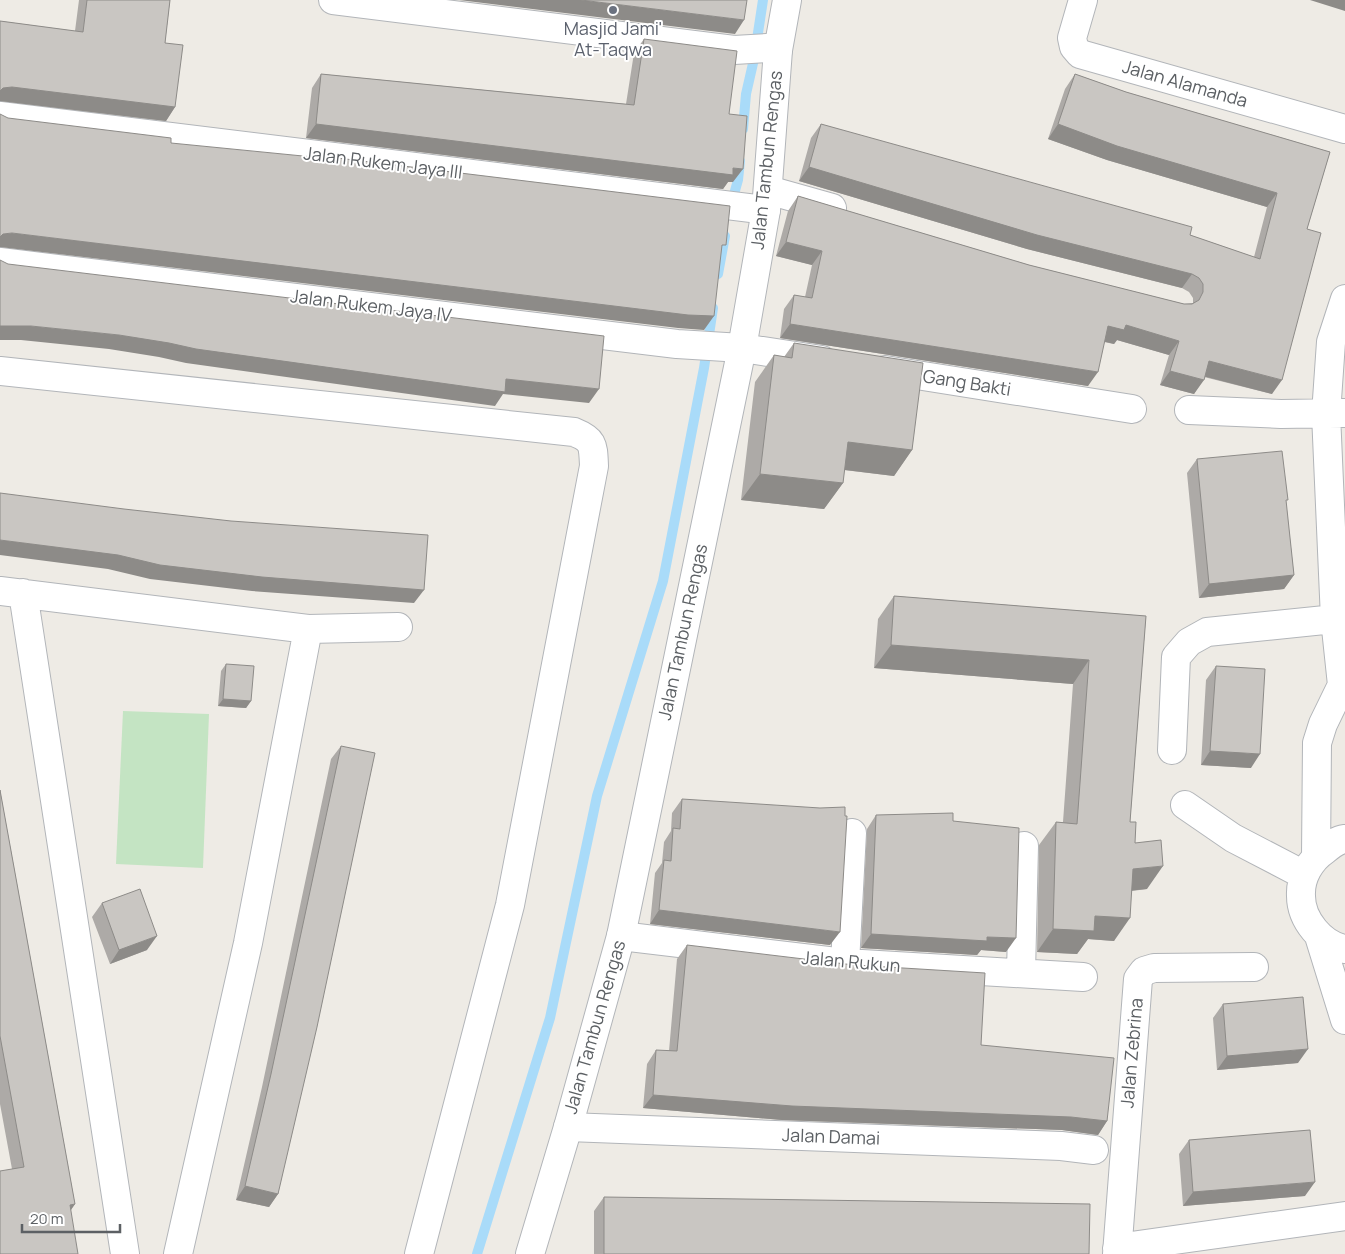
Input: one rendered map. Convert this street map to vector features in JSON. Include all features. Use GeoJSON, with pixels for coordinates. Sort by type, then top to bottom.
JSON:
{"type":"FeatureCollection","features":[{"type":"Feature","properties":{"kind":"street"},"geometry":{"type":"LineString","coordinates":[[333,0],[734,50],[772,49]]}},
{"type":"Feature","properties":{"kind":"street","name":"Jalan Tambun Rengas"},"geometry":{"type":"LineString","coordinates":[[530,1254],[568,1127],[621,936],[764,203],[772,49],[787,0]]}},
{"type":"Feature","properties":{"kind":"street","name":"Jalan Alamanda"},"geometry":{"type":"LineString","coordinates":[[1084,0],[1072,38],[1074,47],[1080,54],[1345,129]]}},
{"type":"Feature","properties":{"kind":"street","name":"Jalan Rukem Jaya III"},"geometry":{"type":"LineString","coordinates":[[0,116],[725,205],[764,203],[857,215]]}},
{"type":"Feature","properties":{"kind":"street","name":"Jalan Rukem Jaya IV"},"geometry":{"type":"LineString","coordinates":[[0,262],[677,344],[736,347]]}},
{"type":"Feature","properties":{"kind":"street"},"geometry":{"type":"LineString","coordinates":[[1345,299],[1332,342],[1340,619],[1344,687],[1323,724],[1317,743],[1310,865],[1301,897],[1306,918],[1319,936],[1345,1020]]}},
{"type":"Feature","properties":{"kind":"street","name":"Gang Bakti"},"geometry":{"type":"LineString","coordinates":[[736,347],[1132,409]]}},
{"type":"Feature","properties":{"kind":"street"},"geometry":{"type":"LineString","coordinates":[[0,371],[574,432],[586,437],[592,444],[594,466],[510,905],[419,1254]]}},
{"type":"Feature","properties":{"kind":"street"},"geometry":{"type":"LineString","coordinates":[[1189,410],[1335,414]]}},
{"type":"Feature","properties":{"kind":"street"},"geometry":{"type":"LineString","coordinates":[[125,1254],[11,592],[308,629],[398,627]]}},
{"type":"Feature","properties":{"kind":"street"},"geometry":{"type":"LineString","coordinates":[[1172,750],[1176,658],[1189,642],[1207,632],[1340,619]]}},
{"type":"Feature","properties":{"kind":"street"},"geometry":{"type":"LineString","coordinates":[[178,1254],[248,943],[308,629]]}},
{"type":"Feature","properties":{"kind":"street"},"geometry":{"type":"LineString","coordinates":[[1185,805],[1234,838],[1310,865]]}},
{"type":"Feature","properties":{"kind":"street"},"geometry":{"type":"LineString","coordinates":[[845,963],[852,833]]}},
{"type":"Feature","properties":{"kind":"street"},"geometry":{"type":"LineString","coordinates":[[1310,865],[1338,840],[1345,839]]}},
{"type":"Feature","properties":{"kind":"street"},"geometry":{"type":"LineString","coordinates":[[1021,973],[1024,846]]}},
{"type":"Feature","properties":{"kind":"street","name":"Jalan Rukun"},"geometry":{"type":"LineString","coordinates":[[621,936],[845,963],[1083,977]]}},
{"type":"Feature","properties":{"kind":"street"},"geometry":{"type":"LineString","coordinates":[[1319,936],[1338,948],[1345,949]]}},
{"type":"Feature","properties":{"kind":"street","name":"Jalan Zebrina"},"geometry":{"type":"LineString","coordinates":[[1254,967],[1154,968],[1144,971],[1138,979],[1117,1251],[1345,1216]]}},
{"type":"Feature","properties":{"kind":"street","name":"Jalan Damai"},"geometry":{"type":"LineString","coordinates":[[568,1127],[1061,1146],[1094,1150]]}},
{"type":"Feature","properties":{"kind":"green space"},"geometry":{"type":"Polygon","coordinates":[[[123,711],[209,714],[203,868],[116,864],[123,711]]]}},
{"type":"Feature","properties":{"kind":"building"},"geometry":{"type":"Polygon","coordinates":[[[87,0],[170,0],[165,43],[183,45],[175,107],[12,87],[3,88],[0,91],[0,21],[83,32],[87,0]]]}},
{"type":"Feature","properties":{"kind":"building"},"geometry":{"type":"Polygon","coordinates":[[[581,0],[747,0],[744,20],[581,0]]]}},
{"type":"Feature","properties":{"kind":"building"},"geometry":{"type":"Polygon","coordinates":[[[644,39],[737,51],[729,114],[747,116],[743,169],[733,168],[733,175],[316,124],[321,74],[634,105],[644,39]]]}},
{"type":"Feature","properties":{"kind":"building"},"geometry":{"type":"Polygon","coordinates":[[[1075,74],[1126,92],[1330,152],[1307,229],[1321,233],[1282,380],[1209,361],[1204,380],[1170,371],[1179,341],[1126,325],[1124,330],[1108,326],[1098,372],[790,324],[794,295],[812,298],[822,251],[786,242],[798,196],[1029,265],[1184,304],[1192,304],[1199,300],[1203,292],[1203,284],[1199,278],[1192,274],[1037,235],[809,167],[821,124],[1192,227],[1190,235],[1260,259],[1277,193],[1117,146],[1058,124],[1075,74]]]}},
{"type":"Feature","properties":{"kind":"building"},"geometry":{"type":"Polygon","coordinates":[[[0,114],[8,118],[171,138],[171,143],[313,157],[313,155],[730,206],[726,245],[722,245],[714,316],[688,315],[12,233],[3,234],[0,237],[0,114]]]}},
{"type":"Feature","properties":{"kind":"building"},"geometry":{"type":"Polygon","coordinates":[[[0,260],[8,264],[604,336],[599,389],[506,379],[505,392],[196,349],[119,335],[31,326],[0,326],[0,260]]]}},
{"type":"Feature","properties":{"kind":"building"},"geometry":{"type":"Polygon","coordinates":[[[794,343],[923,363],[912,450],[848,442],[843,483],[760,474],[774,355],[792,358],[794,343]]]}},
{"type":"Feature","properties":{"kind":"building"},"geometry":{"type":"Polygon","coordinates":[[[1282,451],[1294,575],[1209,584],[1197,459],[1282,451]]]}},
{"type":"Feature","properties":{"kind":"building"},"geometry":{"type":"Polygon","coordinates":[[[0,493],[231,521],[428,535],[424,590],[262,577],[160,565],[118,555],[0,540],[0,493]]]}},
{"type":"Feature","properties":{"kind":"building"},"geometry":{"type":"Polygon","coordinates":[[[894,596],[1146,616],[1130,822],[1136,822],[1135,843],[1161,840],[1163,866],[1133,869],[1130,918],[1095,916],[1094,931],[1053,929],[1056,822],[1077,824],[1089,660],[891,645],[894,596]]]}},
{"type":"Feature","properties":{"kind":"building"},"geometry":{"type":"Polygon","coordinates":[[[226,664],[254,666],[251,701],[223,699],[226,664]]]}},
{"type":"Feature","properties":{"kind":"building"},"geometry":{"type":"Polygon","coordinates":[[[1216,666],[1265,669],[1260,754],[1210,751],[1216,666]]]}},
{"type":"Feature","properties":{"kind":"building"},"geometry":{"type":"Polygon","coordinates":[[[341,746],[375,753],[317,1027],[278,1194],[245,1186],[271,1074],[341,746]]]}},
{"type":"Feature","properties":{"kind":"building"},"geometry":{"type":"Polygon","coordinates":[[[0,790],[75,1204],[70,1205],[78,1254],[0,1254],[0,1171],[24,1167],[0,1036],[0,790]]]}},
{"type":"Feature","properties":{"kind":"building"},"geometry":{"type":"Polygon","coordinates":[[[682,799],[820,808],[845,807],[845,816],[847,816],[840,932],[659,910],[664,860],[671,861],[673,828],[680,829],[682,799]]]}},
{"type":"Feature","properties":{"kind":"building"},"geometry":{"type":"Polygon","coordinates":[[[953,813],[953,821],[1019,828],[1016,938],[987,937],[987,941],[871,934],[876,815],[953,813]]]}},
{"type":"Feature","properties":{"kind":"building"},"geometry":{"type":"Polygon","coordinates":[[[140,889],[157,936],[119,950],[102,903],[140,889]]]}},
{"type":"Feature","properties":{"kind":"building"},"geometry":{"type":"Polygon","coordinates":[[[687,945],[854,965],[985,973],[981,1045],[1114,1058],[1107,1121],[1071,1117],[792,1106],[653,1095],[656,1050],[677,1051],[687,945]]]}},
{"type":"Feature","properties":{"kind":"building"},"geometry":{"type":"Polygon","coordinates":[[[1303,997],[1308,1049],[1227,1056],[1223,1004],[1303,997]]]}},
{"type":"Feature","properties":{"kind":"building"},"geometry":{"type":"Polygon","coordinates":[[[1310,1130],[1315,1182],[1193,1192],[1189,1140],[1310,1130]]]}},
{"type":"Feature","properties":{"kind":"building"},"geometry":{"type":"Polygon","coordinates":[[[604,1197],[1090,1204],[1089,1254],[604,1254],[604,1197]]]}},
{"type":"Feature","properties":{"kind":"waterway"},"geometry":{"type":"LineString","coordinates":[[743,129],[746,94],[754,59],[763,0]]}},
{"type":"Feature","properties":{"kind":"waterway"},"geometry":{"type":"LineString","coordinates":[[731,205],[738,180],[740,161]]}},
{"type":"Feature","properties":{"kind":"waterway"},"geometry":{"type":"LineString","coordinates":[[718,274],[725,236]]}},
{"type":"Feature","properties":{"kind":"waterway"},"geometry":{"type":"LineString","coordinates":[[477,1254],[550,1018],[597,796],[663,581],[704,368],[713,308]]}},
{"type":"Feature","properties":{"kind":"place","name":"Masjid Jami' At-Taqwa"},"geometry":{"type":"Point","coordinates":[613,10]}}]}
